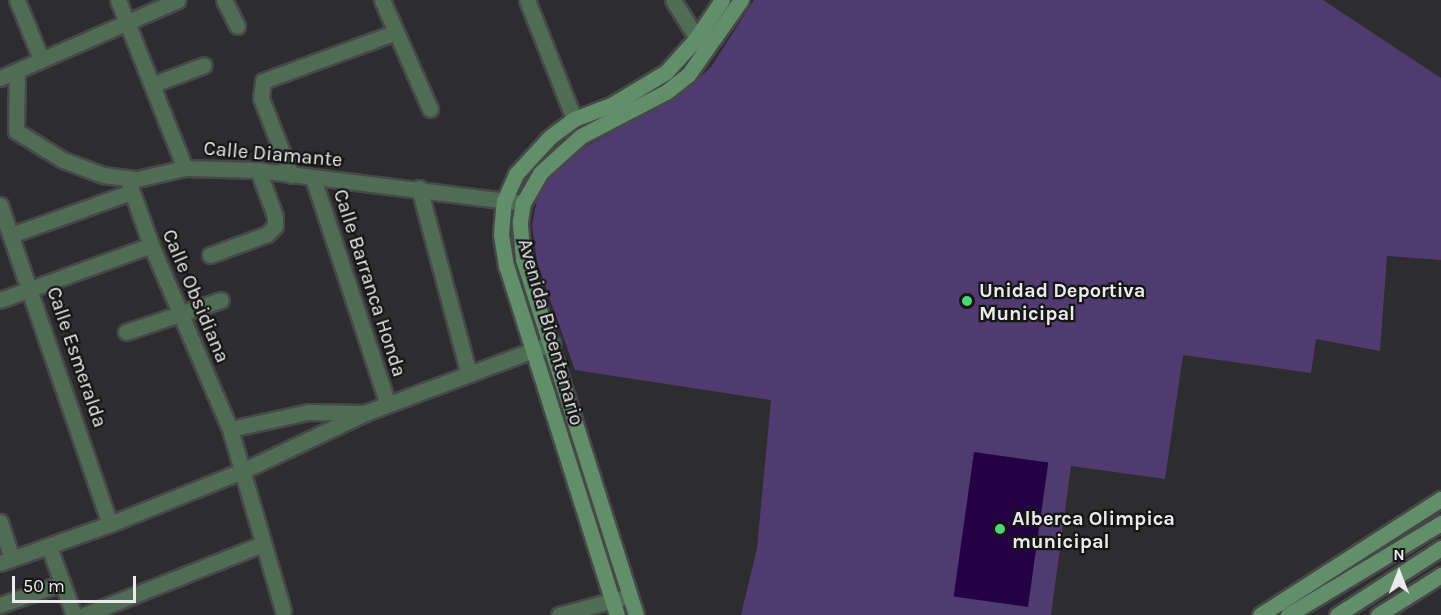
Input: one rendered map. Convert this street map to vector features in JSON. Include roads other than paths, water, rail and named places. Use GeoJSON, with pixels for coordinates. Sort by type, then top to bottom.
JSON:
{"type":"FeatureCollection","features":[{"type":"Feature","properties":{"kind":"main road","name":"Avenida Bicentenario"},"geometry":{"type":"LineString","coordinates":[[615,608],[506,266],[501,233],[504,201],[516,174],[532,154],[574,119],[647,86],[695,40],[722,0]]}},
{"type":"Feature","properties":{"kind":"main road","name":"Avenida Bicentenario"},"geometry":{"type":"LineString","coordinates":[[636,615],[552,343],[523,259],[519,234],[523,203],[540,173],[581,136],[666,92],[707,52],[741,0]]}},
{"type":"Feature","properties":{"kind":"main road"},"geometry":{"type":"LineString","coordinates":[[1260,615],[1441,499]]}},
{"type":"Feature","properties":{"kind":"main road"},"geometry":{"type":"LineString","coordinates":[[1288,615],[1441,523]]}},
{"type":"Feature","properties":{"kind":"main road"},"geometry":{"type":"LineString","coordinates":[[1336,615],[1441,548]]}},
{"type":"Feature","properties":{"kind":"main road"},"geometry":{"type":"LineString","coordinates":[[1378,615],[1440,579]]}},
{"type":"Feature","properties":{"kind":"street"},"geometry":{"type":"LineString","coordinates":[[16,0],[41,59]]}},
{"type":"Feature","properties":{"kind":"street"},"geometry":{"type":"LineString","coordinates":[[118,0],[154,84],[185,168]]}},
{"type":"Feature","properties":{"kind":"street"},"geometry":{"type":"LineString","coordinates":[[0,78],[128,24],[178,0]]}},
{"type":"Feature","properties":{"kind":"street"},"geometry":{"type":"LineString","coordinates":[[224,0],[237,26]]}},
{"type":"Feature","properties":{"kind":"street"},"geometry":{"type":"LineString","coordinates":[[381,0],[430,108]]}},
{"type":"Feature","properties":{"kind":"street"},"geometry":{"type":"LineString","coordinates":[[527,0],[574,119]]}},
{"type":"Feature","properties":{"kind":"street"},"geometry":{"type":"LineString","coordinates":[[673,0],[695,40],[707,52]]}},
{"type":"Feature","properties":{"kind":"street"},"geometry":{"type":"LineString","coordinates":[[291,175],[259,91],[263,81],[276,74],[396,32]]}},
{"type":"Feature","properties":{"kind":"street"},"geometry":{"type":"LineString","coordinates":[[154,84],[204,66]]}},
{"type":"Feature","properties":{"kind":"street","name":"Calle Diamante"},"geometry":{"type":"LineString","coordinates":[[17,72],[16,131],[63,160],[129,185]]}},
{"type":"Feature","properties":{"kind":"street","name":"Calle Diamante"},"geometry":{"type":"LineString","coordinates":[[11,235],[129,185],[185,168],[258,170],[313,178],[419,188],[523,203]]}},
{"type":"Feature","properties":{"kind":"street"},"geometry":{"type":"LineString","coordinates":[[210,255],[267,234],[274,226],[275,216],[258,170]]}},
{"type":"Feature","properties":{"kind":"street","name":"Calle Barranca Honda"},"geometry":{"type":"LineString","coordinates":[[313,178],[387,402]]}},
{"type":"Feature","properties":{"kind":"street","name":"Calle Obsidiana"},"geometry":{"type":"LineString","coordinates":[[129,185],[151,245],[230,429]]}},
{"type":"Feature","properties":{"kind":"street"},"geometry":{"type":"LineString","coordinates":[[419,188],[468,371]]}},
{"type":"Feature","properties":{"kind":"street","name":"Calle Esmeralda"},"geometry":{"type":"LineString","coordinates":[[1,215],[33,291],[110,524]]}},
{"type":"Feature","properties":{"kind":"street"},"geometry":{"type":"LineString","coordinates":[[0,300],[33,291],[151,245]]}},
{"type":"Feature","properties":{"kind":"street"},"geometry":{"type":"LineString","coordinates":[[126,332],[221,300]]}},
{"type":"Feature","properties":{"kind":"street"},"geometry":{"type":"LineString","coordinates":[[0,522],[6,560],[48,547],[242,471],[387,402],[468,371],[552,343]]}},
{"type":"Feature","properties":{"kind":"street"},"geometry":{"type":"LineString","coordinates":[[283,610],[230,429],[308,412],[365,412]]}},
{"type":"Feature","properties":{"kind":"street"},"geometry":{"type":"LineString","coordinates":[[84,615],[262,544]]}},
{"type":"Feature","properties":{"kind":"street"},"geometry":{"type":"LineString","coordinates":[[48,547],[74,615]]}},
{"type":"Feature","properties":{"kind":"street"},"geometry":{"type":"LineString","coordinates":[[0,605],[62,583]]}},
{"type":"Feature","properties":{"kind":"street"},"geometry":{"type":"LineString","coordinates":[[559,615],[615,608],[629,596]]}},
{"type":"Feature","properties":{"kind":"place","name":"Unidad Deportiva Municipal"},"geometry":{"type":"Point","coordinates":[967,301]}},
{"type":"Feature","properties":{"kind":"place","name":"Alberca Olimpica municipal"},"geometry":{"type":"Point","coordinates":[1000,529]}}]}
